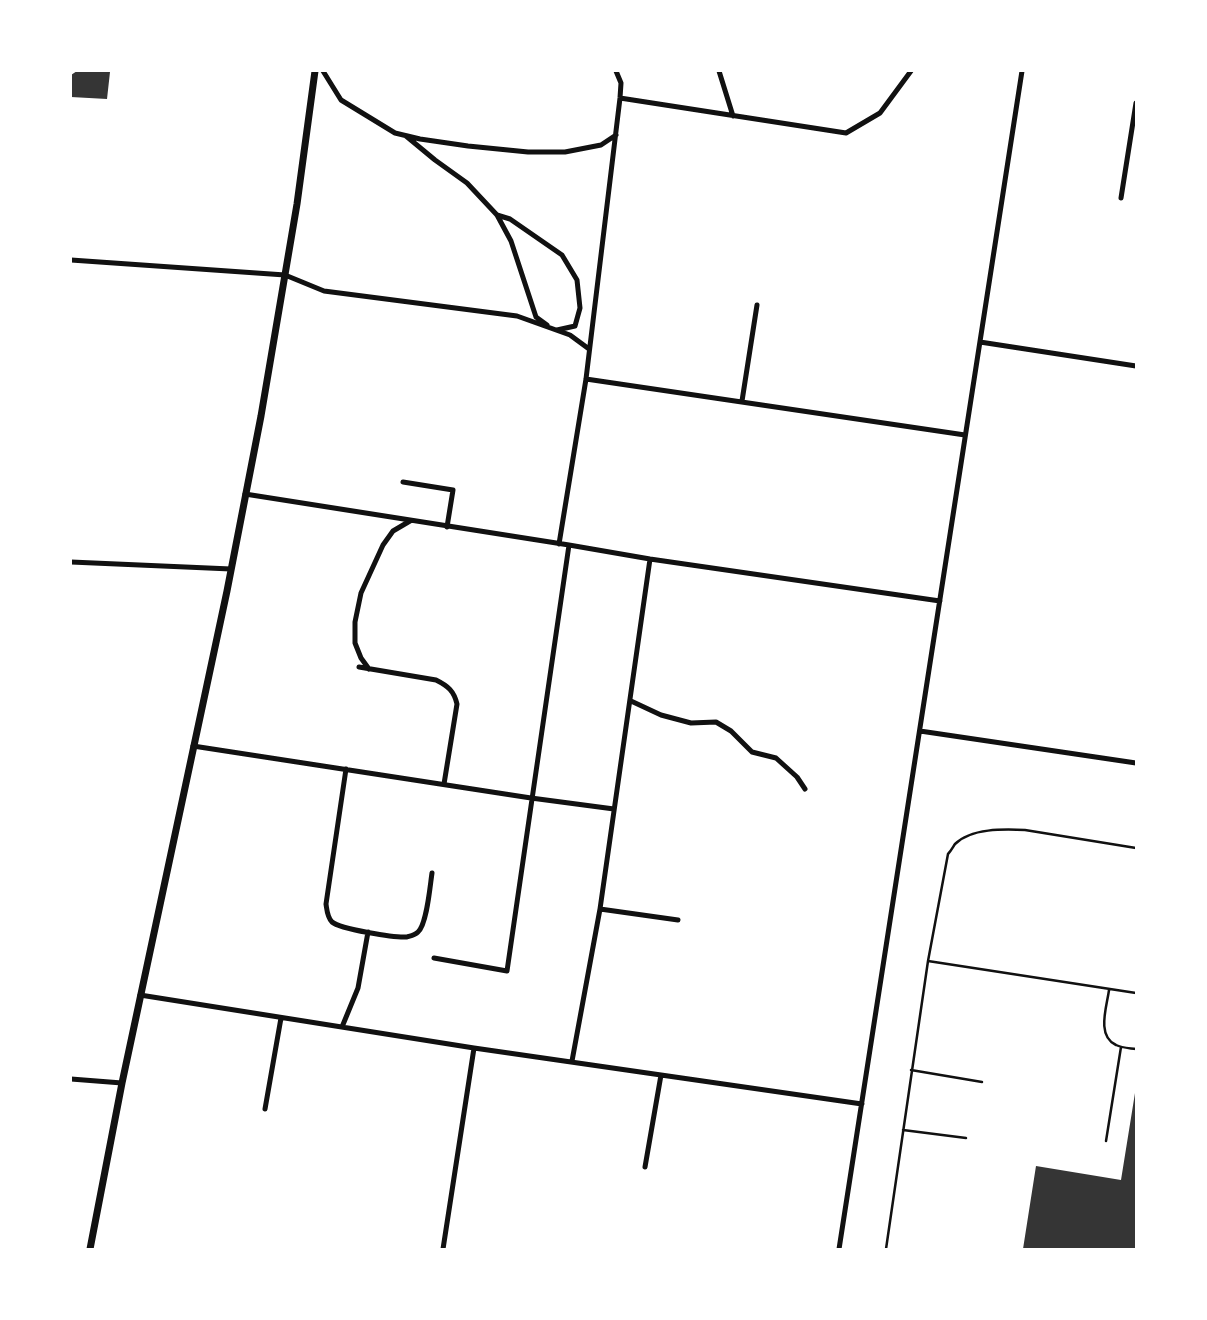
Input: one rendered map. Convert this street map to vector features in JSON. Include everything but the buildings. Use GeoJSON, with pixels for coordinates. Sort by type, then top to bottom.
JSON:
{"type":"FeatureCollection","features":[{"type":"Feature","properties":{"kind":"street"},"geometry":{"type":"LineString","coordinates":[[90,1249],[140,995],[246,494],[297,204],[315,71]]}},
{"type":"Feature","properties":{"kind":"street"},"geometry":{"type":"LineString","coordinates":[[323,71],[342,100],[396,133],[406,136],[468,146],[528,152],[565,152],[601,145],[616,135]]}},
{"type":"Feature","properties":{"kind":"street"},"geometry":{"type":"LineString","coordinates":[[559,544],[586,379],[616,135],[621,83],[616,71]]}},
{"type":"Feature","properties":{"kind":"street"},"geometry":{"type":"LineString","coordinates":[[719,71],[733,116]]}},
{"type":"Feature","properties":{"kind":"street"},"geometry":{"type":"LineString","coordinates":[[620,98],[846,133],[880,113],[911,71]]}},
{"type":"Feature","properties":{"kind":"street"},"geometry":{"type":"LineString","coordinates":[[840,1249],[1022,71]]}},
{"type":"Feature","properties":{"kind":"street"},"geometry":{"type":"LineString","coordinates":[[1121,198],[1136,103]]}},
{"type":"Feature","properties":{"kind":"street"},"geometry":{"type":"LineString","coordinates":[[406,136],[467,183],[497,215],[511,241],[536,318],[556,330],[575,326],[580,308],[577,280],[562,255],[510,219],[497,215]]}},
{"type":"Feature","properties":{"kind":"street"},"geometry":{"type":"LineString","coordinates":[[71,260],[285,275],[324,291],[517,316],[570,335],[589,349]]}},
{"type":"Feature","properties":{"kind":"street"},"geometry":{"type":"LineString","coordinates":[[742,401],[757,305]]}},
{"type":"Feature","properties":{"kind":"street"},"geometry":{"type":"LineString","coordinates":[[980,342],[1136,366]]}},
{"type":"Feature","properties":{"kind":"street"},"geometry":{"type":"LineString","coordinates":[[586,379],[965,435]]}},
{"type":"Feature","properties":{"kind":"street"},"geometry":{"type":"LineString","coordinates":[[403,482],[453,490],[447,526]]}},
{"type":"Feature","properties":{"kind":"street"},"geometry":{"type":"LineString","coordinates":[[246,494],[650,559],[940,601]]}},
{"type":"Feature","properties":{"kind":"street"},"geometry":{"type":"LineString","coordinates":[[370,669],[361,658],[355,643],[355,622],[362,593],[383,546],[392,532],[410,521]]}},
{"type":"Feature","properties":{"kind":"street"},"geometry":{"type":"LineString","coordinates":[[434,958],[507,971],[569,545]]}},
{"type":"Feature","properties":{"kind":"street"},"geometry":{"type":"LineString","coordinates":[[572,1061],[600,909],[650,559]]}},
{"type":"Feature","properties":{"kind":"street"},"geometry":{"type":"LineString","coordinates":[[71,562],[231,569]]}},
{"type":"Feature","properties":{"kind":"street"},"geometry":{"type":"LineString","coordinates":[[359,668],[436,680],[447,685],[454,693],[457,704],[444,784]]}},
{"type":"Feature","properties":{"kind":"street"},"geometry":{"type":"LineString","coordinates":[[631,701],[661,715],[692,723],[716,722],[731,731],[752,752],[776,758],[798,777],[806,789]]}},
{"type":"Feature","properties":{"kind":"street"},"geometry":{"type":"LineString","coordinates":[[920,730],[1136,763]]}},
{"type":"Feature","properties":{"kind":"street"},"geometry":{"type":"LineString","coordinates":[[193,746],[614,810]]}},
{"type":"Feature","properties":{"kind":"street"},"geometry":{"type":"LineString","coordinates":[[346,769],[326,904],[328,916],[333,923],[344,928],[396,937],[410,937],[419,932],[424,920],[432,873]]}},
{"type":"Feature","properties":{"kind":"street"},"geometry":{"type":"LineString","coordinates":[[600,909],[678,920]]}},
{"type":"Feature","properties":{"kind":"street"},"geometry":{"type":"LineString","coordinates":[[342,1027],[358,988],[368,932]]}},
{"type":"Feature","properties":{"kind":"street"},"geometry":{"type":"LineString","coordinates":[[140,995],[474,1048],[862,1104]]}},
{"type":"Feature","properties":{"kind":"street"},"geometry":{"type":"LineString","coordinates":[[265,1109],[281,1018]]}},
{"type":"Feature","properties":{"kind":"street"},"geometry":{"type":"LineString","coordinates":[[443,1249],[474,1048]]}},
{"type":"Feature","properties":{"kind":"street"},"geometry":{"type":"LineString","coordinates":[[645,1167],[661,1075]]}},
{"type":"Feature","properties":{"kind":"street"},"geometry":{"type":"LineString","coordinates":[[71,1079],[122,1083]]}},
{"type":"Feature","properties":{"kind":"lane"},"geometry":{"type":"LineString","coordinates":[[886,1249],[928,961],[948,854],[955,844],[964,837],[992,831],[1025,830],[1136,848]]}},
{"type":"Feature","properties":{"kind":"lane"},"geometry":{"type":"LineString","coordinates":[[928,961],[1136,993]]}},
{"type":"Feature","properties":{"kind":"lane"},"geometry":{"type":"LineString","coordinates":[[1109,989],[1104,1027],[1109,1040],[1115,1045],[1136,1049]]}},
{"type":"Feature","properties":{"kind":"lane"},"geometry":{"type":"LineString","coordinates":[[1106,1141],[1121,1047]]}},
{"type":"Feature","properties":{"kind":"lane"},"geometry":{"type":"LineString","coordinates":[[911,1070],[982,1082]]}},
{"type":"Feature","properties":{"kind":"lane"},"geometry":{"type":"LineString","coordinates":[[903,1130],[966,1138]]}}]}
